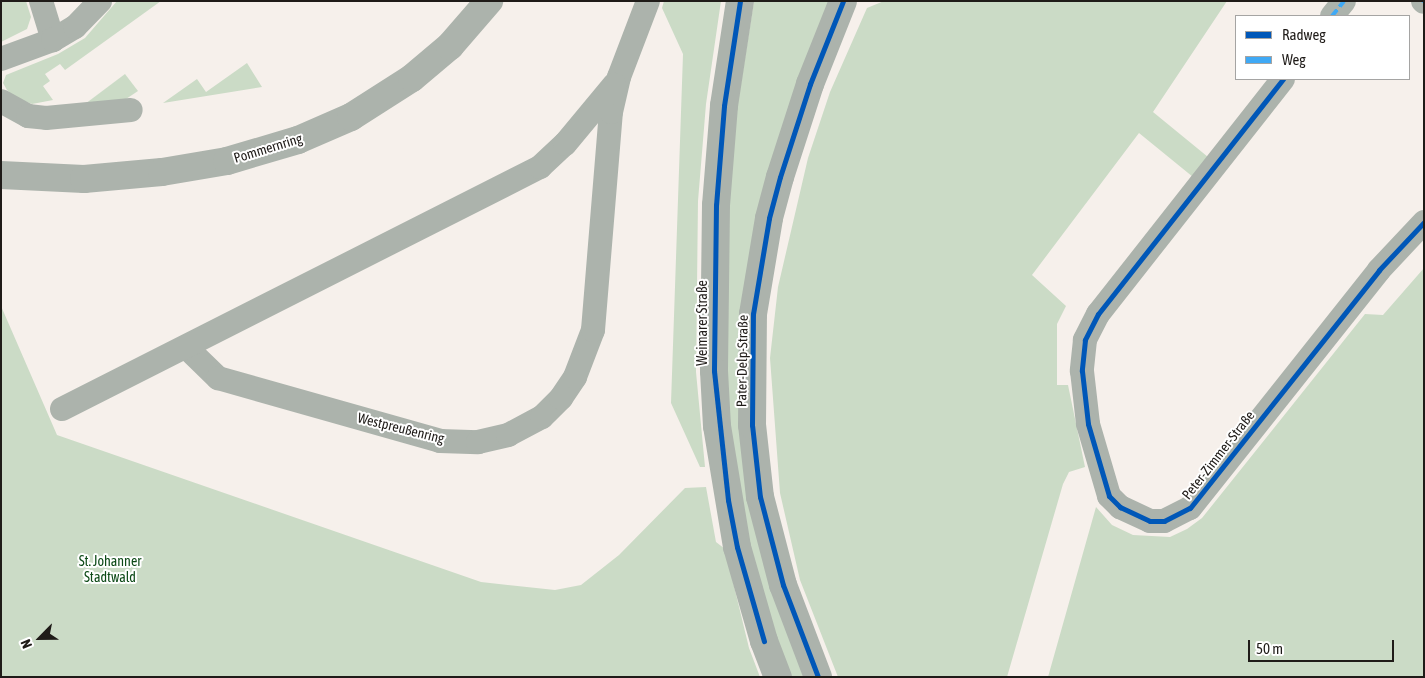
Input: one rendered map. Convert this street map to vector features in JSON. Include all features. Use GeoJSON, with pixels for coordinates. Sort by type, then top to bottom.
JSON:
{"type":"FeatureCollection","features":[{"type":"Feature","properties":{"kind":"street"},"geometry":{"type":"LineString","coordinates":[[41,1],[53,40]]}},
{"type":"Feature","properties":{"kind":"street"},"geometry":{"type":"LineString","coordinates":[[1,59],[53,40],[75,27],[100,1]]}},
{"type":"Feature","properties":{"kind":"street","name":"Pommernring"},"geometry":{"type":"LineString","coordinates":[[1,176],[84,178],[162,172],[227,161],[298,140],[351,117],[412,78],[450,46],[489,1]]}},
{"type":"Feature","properties":{"kind":"street","name":"Westpreußenring"},"geometry":{"type":"LineString","coordinates":[[186,347],[218,378],[440,441],[478,442],[493,439],[508,435],[542,417],[561,398],[575,377],[592,330],[604,165],[619,77],[648,1]]}},
{"type":"Feature","properties":{"kind":"street","name":"Weimarer Straße"},"geometry":{"type":"LineString","coordinates":[[740,1],[724,106],[716,205],[714,371],[717,426],[737,547],[764,641],[778,677]]}},
{"type":"Feature","properties":{"kind":"street"},"geometry":{"type":"LineString","coordinates":[[1333,15],[1344,1]]}},
{"type":"Feature","properties":{"kind":"street","name":"Pater-Delp-Straße"},"geometry":{"type":"LineString","coordinates":[[818,677],[797,629],[768,532],[754,443],[751,371],[753,314],[769,218],[810,84],[844,7]]}},
{"type":"Feature","properties":{"kind":"street","name":"Westpreußenring"},"geometry":{"type":"LineString","coordinates":[[62,409],[540,167],[565,144],[619,77]]}},
{"type":"Feature","properties":{"kind":"street","name":"Peter-Zimmer-Straße"},"geometry":{"type":"LineString","coordinates":[[1282,80],[1098,314],[1085,340],[1082,371],[1088,424],[1110,496],[1120,507],[1150,521],[1164,521],[1190,508],[1369,283],[1424,222]]}},
{"type":"Feature","properties":{"kind":"street"},"geometry":{"type":"LineString","coordinates":[[1,101],[28,116],[46,118],[131,110]]}},
{"type":"Feature","properties":{"kind":"green space"},"geometry":{"type":"Polygon","coordinates":[[[1,1],[26,1],[31,17],[27,29],[1,42],[1,1]]]}},
{"type":"Feature","properties":{"kind":"green space"},"geometry":{"type":"Polygon","coordinates":[[[117,1],[161,1],[65,70],[60,64],[45,74],[50,81],[43,86],[53,100],[32,104],[14,97],[7,90],[3,83],[6,75],[58,54],[85,38],[117,1]]]}},
{"type":"Feature","properties":{"kind":"green space"},"geometry":{"type":"Polygon","coordinates":[[[664,1],[721,1],[706,104],[698,201],[696,372],[705,467],[700,467],[671,403],[683,54],[662,8],[664,1]]]}},
{"type":"Feature","properties":{"kind":"green space"},"geometry":{"type":"Polygon","coordinates":[[[754,1],[831,1],[741,371],[809,677],[789,677],[748,545],[730,425],[726,371],[728,207],[737,108],[754,1]]]}},
{"type":"Feature","properties":{"kind":"green space"},"geometry":{"type":"Polygon","coordinates":[[[884,1],[1227,1],[1153,112],[1208,157],[1193,177],[1139,133],[1032,275],[1066,306],[1057,324],[1057,385],[1068,385],[1085,467],[1069,472],[1063,484],[1007,677],[838,677],[800,580],[780,493],[770,358],[778,287],[808,158],[830,92],[867,8],[884,1]]]}},
{"type":"Feature","properties":{"kind":"green space"},"geometry":{"type":"Polygon","coordinates":[[[247,63],[262,87],[163,103],[197,79],[206,92],[247,63]]]}},
{"type":"Feature","properties":{"kind":"green space"},"geometry":{"type":"Polygon","coordinates":[[[125,74],[138,91],[126,99],[81,107],[125,74]]]}},
{"type":"Feature","properties":{"kind":"green space"},"geometry":{"type":"Polygon","coordinates":[[[1424,268],[1424,677],[1048,677],[1096,507],[1112,525],[1133,535],[1170,537],[1187,529],[1202,518],[1365,314],[1383,315],[1424,268]]]}},
{"type":"Feature","properties":{"kind":"green space","name":"St. Johanner Stadtwald"},"geometry":{"type":"Polygon","coordinates":[[[1,306],[57,435],[481,582],[555,590],[581,585],[619,555],[685,488],[706,487],[716,542],[725,549],[749,648],[760,677],[1,677],[1,306]]]}},
{"type":"Feature","properties":{"kind":"marked path"},"geometry":{"type":"LineString","coordinates":[[1333,15],[1344,1]]}},
{"type":"Feature","properties":{"kind":"cycle path"},"geometry":{"type":"LineString","coordinates":[[740,1],[724,106],[716,205],[714,371],[728,500],[737,547],[764,641]]}},
{"type":"Feature","properties":{"kind":"cycle path"},"geometry":{"type":"LineString","coordinates":[[818,677],[783,585],[760,497],[752,425],[753,314],[769,218],[780,177],[810,84],[843,1]]}},
{"type":"Feature","properties":{"kind":"cycle path"},"geometry":{"type":"LineString","coordinates":[[1282,80],[1098,314],[1085,340],[1082,371],[1088,424],[1109,496],[1120,507],[1150,521],[1164,521],[1190,508],[1379,270],[1424,222]]}}]}
